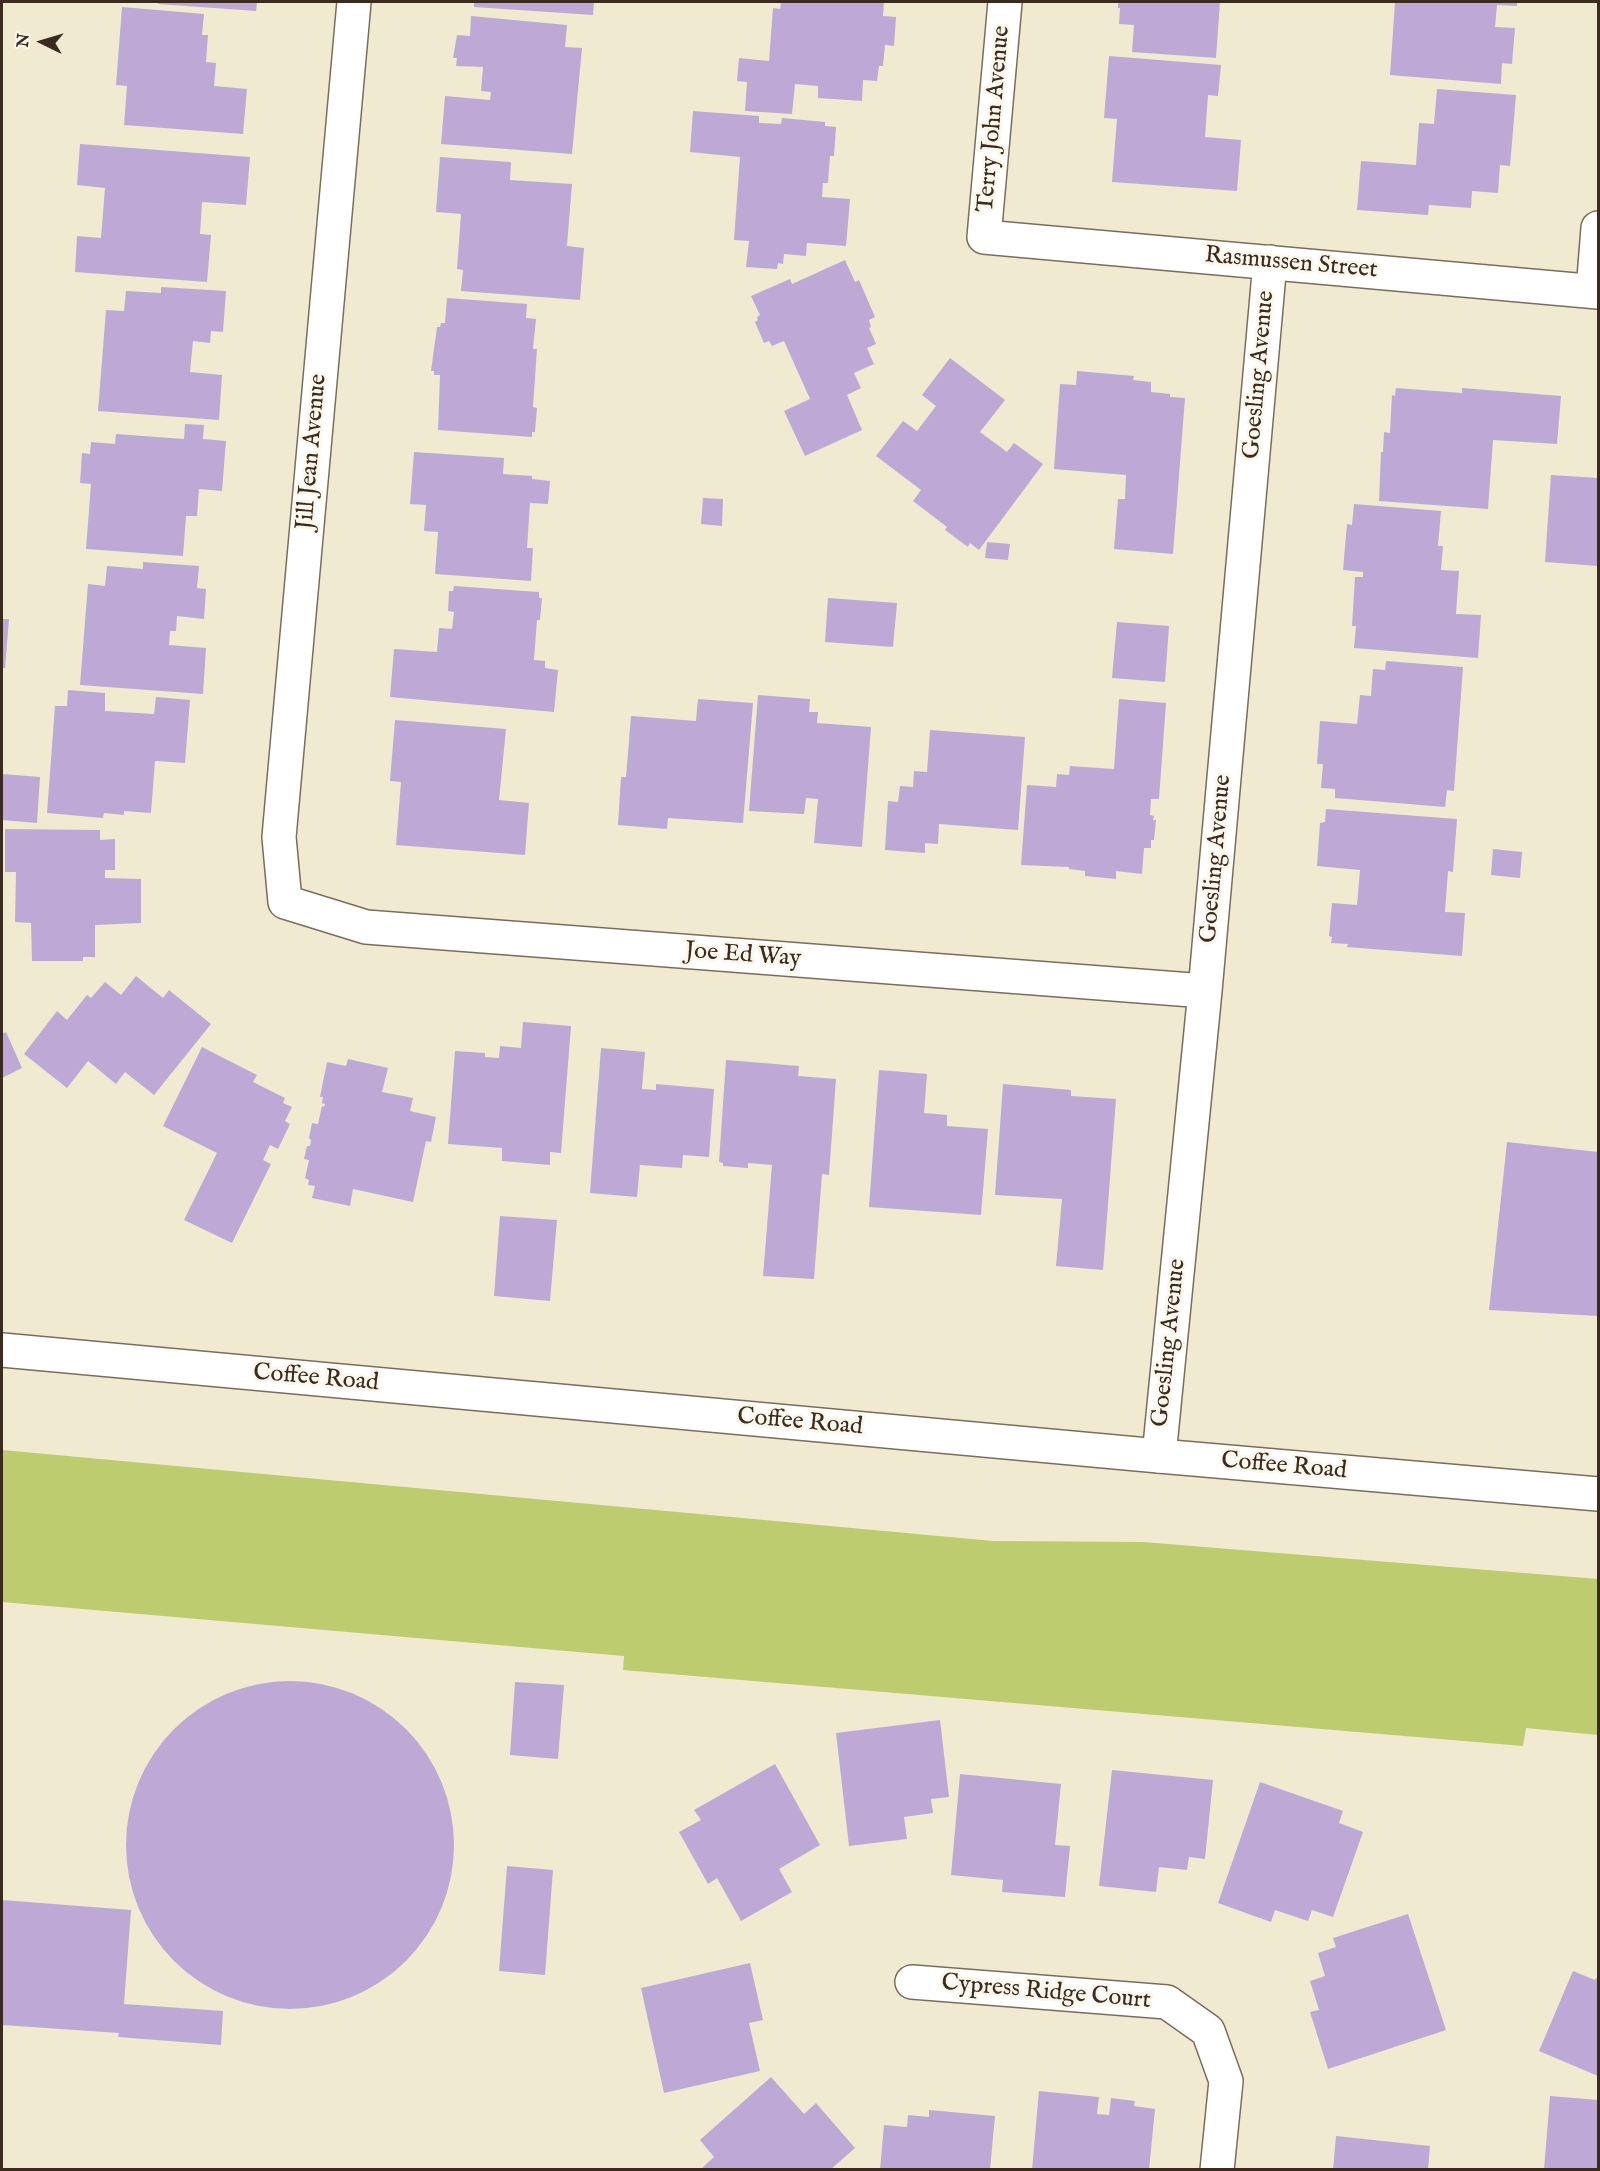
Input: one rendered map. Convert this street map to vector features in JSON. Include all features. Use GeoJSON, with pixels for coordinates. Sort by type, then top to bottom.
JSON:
{"type":"FeatureCollection","features":[{"type":"Feature","properties":{"kind":"street","name":"Jill Jean Avenue"},"geometry":{"type":"LineString","coordinates":[[285,902],[279,837],[354,2]]}},
{"type":"Feature","properties":{"kind":"street","name":"Terry John Avenue"},"geometry":{"type":"LineString","coordinates":[[984,237],[1005,2]]}},
{"type":"Feature","properties":{"kind":"street"},"geometry":{"type":"LineString","coordinates":[[1596,292],[1599,228]]}},
{"type":"Feature","properties":{"kind":"street","name":"Rasmussen Street"},"geometry":{"type":"LineString","coordinates":[[984,237],[1596,292]]}},
{"type":"Feature","properties":{"kind":"street","name":"Goesling Avenue"},"geometry":{"type":"LineString","coordinates":[[1159,1456],[1205,991],[1270,262]]}},
{"type":"Feature","properties":{"kind":"street","name":"Joe Ed Way"},"geometry":{"type":"LineString","coordinates":[[285,902],[366,927],[1205,991]]}},
{"type":"Feature","properties":{"kind":"street","name":"Coffee Road"},"geometry":{"type":"LineString","coordinates":[[2,1350],[1599,1494]]}},
{"type":"Feature","properties":{"kind":"street","name":"Cypress Ridge Court"},"geometry":{"type":"LineString","coordinates":[[912,1982],[1167,2002],[1209,2031],[1226,2081],[1217,2169]]}},
{"type":"Feature","properties":{"kind":"green space"},"geometry":{"type":"Polygon","coordinates":[[[2,1450],[993,1541],[1143,1542],[1598,1579],[1598,1735],[1526,1728],[1523,1746],[623,1670],[624,1656],[2,1602],[2,1450]]]}},
{"type":"Feature","properties":{"kind":"building"},"geometry":{"type":"Polygon","coordinates":[[[158,2],[257,2],[256,11],[158,4],[158,2]]]}},
{"type":"Feature","properties":{"kind":"building"},"geometry":{"type":"Polygon","coordinates":[[[474,2],[594,2],[593,15],[474,7],[474,2]]]}},
{"type":"Feature","properties":{"kind":"building"},"geometry":{"type":"Polygon","coordinates":[[[781,2],[884,2],[883,16],[896,17],[894,46],[885,45],[883,66],[879,66],[877,81],[863,80],[862,101],[818,98],[818,86],[795,84],[792,114],[745,111],[747,82],[737,81],[739,58],[769,61],[773,8],[780,9],[781,2]]]}},
{"type":"Feature","properties":{"kind":"building"},"geometry":{"type":"Polygon","coordinates":[[[1118,2],[1220,2],[1216,58],[1132,52],[1134,25],[1119,24],[1118,2]]]}},
{"type":"Feature","properties":{"kind":"building"},"geometry":{"type":"Polygon","coordinates":[[[1395,2],[1517,2],[1517,6],[1497,5],[1495,27],[1515,28],[1512,64],[1502,63],[1501,84],[1390,75],[1395,2]]]}},
{"type":"Feature","properties":{"kind":"building"},"geometry":{"type":"Polygon","coordinates":[[[122,7],[204,14],[202,35],[208,35],[206,62],[216,63],[214,86],[247,89],[243,134],[124,125],[127,86],[116,85],[122,7]]]}},
{"type":"Feature","properties":{"kind":"building"},"geometry":{"type":"Polygon","coordinates":[[[471,16],[567,25],[565,47],[582,48],[572,154],[441,144],[445,96],[490,100],[491,92],[481,91],[483,67],[456,66],[457,58],[453,58],[457,35],[470,36],[471,16]]]}},
{"type":"Feature","properties":{"kind":"building"},"geometry":{"type":"Polygon","coordinates":[[[1109,56],[1221,65],[1218,96],[1208,95],[1205,137],[1241,140],[1237,191],[1112,182],[1117,119],[1104,118],[1109,56]]]}},
{"type":"Feature","properties":{"kind":"building"},"geometry":{"type":"Polygon","coordinates":[[[1437,89],[1516,95],[1510,166],[1500,165],[1498,193],[1472,191],[1471,208],[1429,205],[1428,215],[1357,210],[1361,161],[1416,165],[1419,123],[1434,124],[1437,89]]]}},
{"type":"Feature","properties":{"kind":"building"},"geometry":{"type":"Polygon","coordinates":[[[693,111],[759,116],[759,123],[781,124],[782,118],[825,122],[825,126],[836,127],[834,156],[830,156],[828,183],[823,183],[822,197],[850,199],[846,246],[807,243],[806,256],[784,254],[783,264],[778,263],[777,269],[746,267],[749,241],[734,240],[740,157],[690,152],[693,111]]]}},
{"type":"Feature","properties":{"kind":"building"},"geometry":{"type":"Polygon","coordinates":[[[80,144],[250,157],[246,205],[202,202],[200,234],[211,235],[207,282],[75,272],[77,236],[101,238],[105,188],[77,185],[80,144]]]}},
{"type":"Feature","properties":{"kind":"building"},"geometry":{"type":"Polygon","coordinates":[[[440,157],[511,162],[510,180],[572,184],[567,246],[584,248],[580,300],[461,291],[463,270],[457,269],[461,214],[436,212],[440,157]]]}},
{"type":"Feature","properties":{"kind":"building"},"geometry":{"type":"Polygon","coordinates":[[[845,260],[855,282],[859,280],[875,317],[869,320],[871,327],[869,328],[876,344],[867,348],[874,364],[854,373],[861,388],[847,395],[862,430],[805,456],[784,411],[810,399],[784,341],[772,346],[769,341],[764,343],[755,322],[760,315],[751,296],[790,279],[792,284],[845,260]]]}},
{"type":"Feature","properties":{"kind":"building"},"geometry":{"type":"Polygon","coordinates":[[[161,287],[226,291],[223,332],[211,331],[210,343],[193,341],[190,372],[222,375],[219,420],[98,411],[106,310],[124,311],[126,291],[161,293],[161,287]]]}},
{"type":"Feature","properties":{"kind":"building"},"geometry":{"type":"Polygon","coordinates":[[[447,298],[527,304],[526,318],[536,319],[533,349],[537,349],[533,407],[537,408],[535,432],[532,432],[532,437],[438,430],[440,375],[434,375],[434,371],[431,371],[437,327],[445,323],[447,298]]]}},
{"type":"Feature","properties":{"kind":"building"},"geometry":{"type":"Polygon","coordinates":[[[950,358],[1005,400],[980,432],[1007,452],[1014,443],[1043,464],[979,550],[970,543],[968,547],[945,530],[947,527],[913,501],[921,490],[876,456],[903,421],[917,431],[936,406],[922,395],[950,358]]]}},
{"type":"Feature","properties":{"kind":"building"},"geometry":{"type":"Polygon","coordinates":[[[1077,371],[1134,376],[1133,380],[1151,382],[1151,392],[1185,398],[1173,554],[1114,549],[1118,499],[1125,499],[1126,475],[1054,469],[1060,384],[1076,385],[1077,371]]]}},
{"type":"Feature","properties":{"kind":"building"},"geometry":{"type":"Polygon","coordinates":[[[1396,388],[1462,393],[1462,388],[1561,396],[1557,444],[1493,440],[1488,509],[1379,501],[1384,432],[1390,433],[1392,395],[1395,396],[1396,388]]]}},
{"type":"Feature","properties":{"kind":"building"},"geometry":{"type":"Polygon","coordinates":[[[185,424],[204,425],[203,439],[226,441],[222,491],[199,489],[197,516],[186,516],[183,556],[86,549],[91,484],[80,483],[82,453],[90,454],[91,442],[115,444],[116,434],[184,439],[185,424]]]}},
{"type":"Feature","properties":{"kind":"building"},"geometry":{"type":"Polygon","coordinates":[[[414,452],[504,458],[503,474],[532,476],[532,479],[550,481],[548,504],[530,503],[527,548],[533,548],[531,581],[435,574],[438,532],[424,531],[426,505],[410,504],[414,452]]]}},
{"type":"Feature","properties":{"kind":"building"},"geometry":{"type":"Polygon","coordinates":[[[1551,475],[1598,478],[1598,566],[1545,562],[1551,475]]]}},
{"type":"Feature","properties":{"kind":"building"},"geometry":{"type":"Polygon","coordinates":[[[703,498],[723,499],[722,526],[701,524],[703,498]]]}},
{"type":"Feature","properties":{"kind":"building"},"geometry":{"type":"Polygon","coordinates":[[[1354,504],[1441,511],[1438,546],[1443,546],[1441,570],[1459,571],[1456,614],[1481,615],[1478,658],[1354,648],[1356,626],[1352,626],[1355,577],[1363,577],[1363,572],[1343,570],[1347,524],[1352,525],[1354,504]]]}},
{"type":"Feature","properties":{"kind":"building"},"geometry":{"type":"Polygon","coordinates":[[[987,542],[1010,544],[1008,560],[985,558],[987,542]]]}},
{"type":"Feature","properties":{"kind":"building"},"geometry":{"type":"Polygon","coordinates":[[[143,562],[199,566],[197,588],[206,589],[204,619],[177,616],[176,631],[170,631],[169,645],[206,648],[203,694],[80,685],[88,584],[105,586],[107,566],[143,569],[143,562]]]}},
{"type":"Feature","properties":{"kind":"building"},"geometry":{"type":"Polygon","coordinates":[[[454,586],[539,592],[539,598],[542,598],[540,620],[537,620],[534,660],[545,661],[545,668],[558,670],[554,712],[390,697],[394,649],[437,652],[439,628],[452,629],[454,612],[448,611],[449,591],[453,591],[454,586]]]}},
{"type":"Feature","properties":{"kind":"building"},"geometry":{"type":"Polygon","coordinates":[[[828,598],[897,603],[893,647],[825,642],[828,598]]]}},
{"type":"Feature","properties":{"kind":"building"},"geometry":{"type":"Polygon","coordinates":[[[2,619],[9,619],[5,668],[2,668],[2,619]]]}},
{"type":"Feature","properties":{"kind":"building"},"geometry":{"type":"Polygon","coordinates":[[[1117,622],[1169,626],[1165,682],[1112,678],[1117,622]]]}},
{"type":"Feature","properties":{"kind":"building"},"geometry":{"type":"Polygon","coordinates":[[[1386,661],[1463,667],[1454,791],[1447,790],[1445,807],[1335,798],[1335,789],[1321,788],[1323,764],[1317,764],[1320,721],[1357,724],[1360,695],[1371,696],[1373,669],[1385,670],[1386,661]]]}},
{"type":"Feature","properties":{"kind":"building"},"geometry":{"type":"Polygon","coordinates":[[[68,690],[105,693],[105,711],[154,714],[156,697],[190,700],[185,763],[155,761],[151,813],[124,811],[124,815],[104,813],[103,818],[47,813],[55,706],[67,706],[68,690]]]}},
{"type":"Feature","properties":{"kind":"building"},"geometry":{"type":"Polygon","coordinates":[[[758,695],[810,699],[809,712],[818,712],[817,723],[871,727],[862,847],[814,843],[818,799],[806,798],[804,814],[749,811],[758,695]]]}},
{"type":"Feature","properties":{"kind":"building"},"geometry":{"type":"Polygon","coordinates":[[[698,699],[753,703],[743,823],[668,818],[667,829],[618,825],[621,777],[626,777],[631,716],[696,721],[698,699]]]}},
{"type":"Feature","properties":{"kind":"building"},"geometry":{"type":"Polygon","coordinates":[[[1119,699],[1166,703],[1159,799],[1151,799],[1150,815],[1154,816],[1153,820],[1156,820],[1154,840],[1151,840],[1151,848],[1144,848],[1142,874],[1116,871],[1116,879],[1085,876],[1085,871],[1069,869],[1069,867],[1021,865],[1027,785],[1056,787],[1057,774],[1069,775],[1070,766],[1114,769],[1119,699]]]}},
{"type":"Feature","properties":{"kind":"building"},"geometry":{"type":"Polygon","coordinates":[[[395,720],[506,729],[499,800],[529,803],[525,855],[396,845],[401,782],[390,781],[395,720]]]}},
{"type":"Feature","properties":{"kind":"building"},"geometry":{"type":"Polygon","coordinates":[[[930,730],[1025,737],[1018,830],[939,824],[938,844],[925,843],[925,853],[885,850],[888,801],[898,802],[900,786],[913,787],[914,771],[927,772],[930,730]]]}},
{"type":"Feature","properties":{"kind":"building"},"geometry":{"type":"Polygon","coordinates":[[[2,774],[40,777],[37,823],[2,820],[2,774]]]}},
{"type":"Feature","properties":{"kind":"building"},"geometry":{"type":"Polygon","coordinates":[[[1326,809],[1457,819],[1453,872],[1448,871],[1445,912],[1465,913],[1462,956],[1347,947],[1348,944],[1331,943],[1332,937],[1329,936],[1332,903],[1357,905],[1360,870],[1317,866],[1320,823],[1325,822],[1326,809]]]}},
{"type":"Feature","properties":{"kind":"building"},"geometry":{"type":"Polygon","coordinates":[[[5,829],[100,830],[100,840],[115,839],[115,870],[105,870],[105,878],[141,879],[141,923],[95,925],[95,957],[83,957],[83,961],[32,961],[31,923],[15,922],[16,872],[5,872],[5,829]]]}},
{"type":"Feature","properties":{"kind":"building"},"geometry":{"type":"Polygon","coordinates":[[[1493,849],[1522,852],[1520,878],[1491,875],[1493,849]]]}},
{"type":"Feature","properties":{"kind":"building"},"geometry":{"type":"Polygon","coordinates":[[[136,976],[163,998],[169,990],[211,1024],[154,1095],[125,1072],[116,1084],[88,1061],[67,1088],[24,1054],[57,1011],[67,1020],[87,995],[91,998],[105,982],[121,995],[136,976]]]}},
{"type":"Feature","properties":{"kind":"building"},"geometry":{"type":"Polygon","coordinates":[[[523,1022],[571,1026],[561,1153],[550,1152],[550,1165],[502,1161],[502,1148],[448,1144],[455,1051],[485,1053],[485,1057],[499,1058],[500,1046],[521,1048],[523,1022]]]}},
{"type":"Feature","properties":{"kind":"building"},"geometry":{"type":"Polygon","coordinates":[[[6,1032],[22,1068],[2,1078],[2,1034],[6,1032]]]}},
{"type":"Feature","properties":{"kind":"building"},"geometry":{"type":"Polygon","coordinates":[[[202,1047],[257,1075],[253,1082],[285,1098],[283,1103],[292,1107],[285,1121],[290,1124],[278,1149],[270,1145],[263,1160],[271,1164],[232,1243],[184,1220],[217,1153],[163,1126],[202,1047]]]}},
{"type":"Feature","properties":{"kind":"building"},"geometry":{"type":"Polygon","coordinates":[[[601,1048],[645,1052],[642,1089],[656,1090],[656,1084],[714,1089],[709,1157],[683,1155],[682,1168],[640,1165],[637,1197],[590,1193],[601,1048]]]}},
{"type":"Feature","properties":{"kind":"building"},"geometry":{"type":"Polygon","coordinates":[[[348,1059],[388,1068],[382,1092],[413,1098],[410,1111],[436,1117],[431,1142],[426,1141],[413,1202],[353,1189],[350,1206],[312,1198],[315,1186],[308,1185],[309,1180],[305,1178],[309,1160],[304,1159],[307,1146],[310,1146],[312,1123],[318,1124],[322,1106],[324,1107],[325,1104],[322,1103],[323,1097],[320,1097],[327,1062],[346,1066],[348,1059]]]}},
{"type":"Feature","properties":{"kind":"building"},"geometry":{"type":"Polygon","coordinates":[[[726,1060],[799,1066],[798,1076],[836,1079],[829,1175],[822,1174],[814,1279],[763,1276],[772,1165],[748,1163],[748,1168],[723,1166],[723,1163],[719,1162],[726,1060]]]}},
{"type":"Feature","properties":{"kind":"building"},"geometry":{"type":"Polygon","coordinates":[[[879,1070],[927,1074],[924,1113],[947,1115],[947,1126],[988,1129],[981,1215],[869,1207],[879,1070]]]}},
{"type":"Feature","properties":{"kind":"building"},"geometry":{"type":"Polygon","coordinates":[[[1003,1084],[1071,1090],[1071,1096],[1116,1099],[1103,1270],[1056,1266],[1062,1199],[995,1195],[1003,1084]]]}},
{"type":"Feature","properties":{"kind":"building"},"geometry":{"type":"Polygon","coordinates":[[[1507,1142],[1598,1152],[1598,1316],[1489,1310],[1507,1142]]]}},
{"type":"Feature","properties":{"kind":"building"},"geometry":{"type":"Polygon","coordinates":[[[500,1216],[557,1220],[550,1301],[494,1296],[500,1216]]]}},
{"type":"Feature","properties":{"kind":"building"},"geometry":{"type":"Polygon","coordinates":[[[290,1681],[337,1688],[353,1694],[381,1709],[406,1729],[426,1754],[441,1782],[447,1798],[454,1845],[447,1892],[441,1908],[426,1936],[406,1961],[381,1981],[353,1996],[337,2002],[290,2009],[243,2002],[227,1996],[199,1981],[174,1961],[154,1936],[139,1908],[133,1892],[126,1845],[133,1798],[139,1782],[154,1754],[174,1729],[199,1709],[227,1694],[243,1688],[290,1681]]]}},
{"type":"Feature","properties":{"kind":"building"},"geometry":{"type":"Polygon","coordinates":[[[515,1682],[564,1685],[558,1759],[510,1755],[515,1682]]]}},
{"type":"Feature","properties":{"kind":"building"},"geometry":{"type":"Polygon","coordinates":[[[940,1720],[949,1797],[931,1799],[933,1813],[904,1817],[907,1839],[849,1846],[836,1733],[940,1720]]]}},
{"type":"Feature","properties":{"kind":"building"},"geometry":{"type":"Polygon","coordinates":[[[775,1764],[820,1845],[779,1869],[792,1892],[741,1921],[717,1878],[708,1884],[679,1832],[701,1820],[694,1810],[775,1764]]]}},
{"type":"Feature","properties":{"kind":"building"},"geometry":{"type":"Polygon","coordinates":[[[1112,1770],[1213,1780],[1205,1859],[1189,1857],[1187,1870],[1159,1867],[1156,1892],[1099,1886],[1112,1770]]]}},
{"type":"Feature","properties":{"kind":"building"},"geometry":{"type":"Polygon","coordinates":[[[960,1774],[1061,1784],[1055,1845],[1070,1846],[1065,1897],[1002,1892],[1003,1880],[951,1875],[960,1774]]]}},
{"type":"Feature","properties":{"kind":"building"},"geometry":{"type":"Polygon","coordinates":[[[1260,1782],[1343,1811],[1339,1823],[1363,1832],[1333,1917],[1312,1910],[1308,1921],[1275,1910],[1271,1922],[1218,1903],[1260,1782]]]}},
{"type":"Feature","properties":{"kind":"building"},"geometry":{"type":"Polygon","coordinates":[[[507,1866],[553,1870],[545,1975],[499,1971],[507,1866]]]}},
{"type":"Feature","properties":{"kind":"building"},"geometry":{"type":"Polygon","coordinates":[[[2,1900],[131,1910],[124,2004],[223,2011],[221,2045],[118,2037],[119,2033],[2,2025],[2,1900]]]}},
{"type":"Feature","properties":{"kind":"building"},"geometry":{"type":"Polygon","coordinates":[[[1408,1914],[1446,2030],[1328,2069],[1310,2012],[1319,2010],[1310,1981],[1325,1976],[1318,1953],[1336,1947],[1333,1938],[1408,1914]]]}},
{"type":"Feature","properties":{"kind":"building"},"geometry":{"type":"Polygon","coordinates":[[[750,1963],[763,2020],[749,2023],[760,2071],[664,2093],[641,1988],[750,1963]]]}},
{"type":"Feature","properties":{"kind":"building"},"geometry":{"type":"Polygon","coordinates":[[[1573,1971],[1595,1980],[1598,1979],[1598,2076],[1539,2051],[1573,1971]]]}},
{"type":"Feature","properties":{"kind":"building"},"geometry":{"type":"Polygon","coordinates":[[[771,2077],[804,2114],[816,2103],[855,2148],[830,2170],[703,2170],[702,2168],[714,2157],[700,2140],[771,2077]]]}},
{"type":"Feature","properties":{"kind":"building"},"geometry":{"type":"Polygon","coordinates":[[[1039,2091],[1099,2097],[1097,2114],[1109,2115],[1111,2098],[1135,2101],[1134,2106],[1155,2109],[1149,2170],[1032,2170],[1039,2091]]]}},
{"type":"Feature","properties":{"kind":"building"},"geometry":{"type":"Polygon","coordinates":[[[1550,2096],[1598,2100],[1598,2170],[1544,2170],[1550,2096]]]}},
{"type":"Feature","properties":{"kind":"building"},"geometry":{"type":"Polygon","coordinates":[[[929,2110],[995,2116],[990,2170],[880,2170],[884,2125],[907,2127],[908,2115],[929,2117],[929,2110]]]}},
{"type":"Feature","properties":{"kind":"building"},"geometry":{"type":"Polygon","coordinates":[[[1336,2136],[1430,2146],[1428,2170],[1333,2170],[1336,2136]]]}}]}
